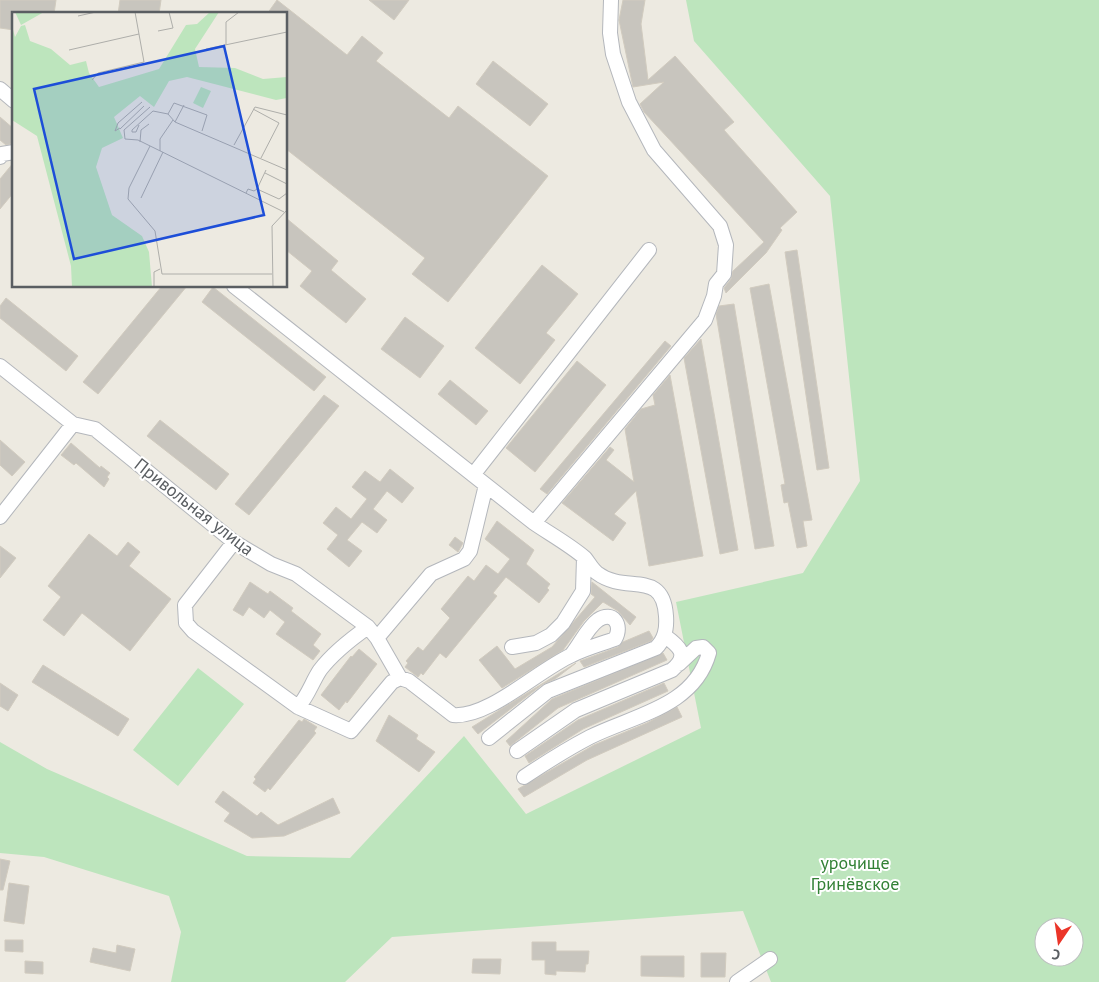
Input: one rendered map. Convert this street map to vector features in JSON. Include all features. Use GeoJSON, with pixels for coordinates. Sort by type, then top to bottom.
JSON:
{"type":"FeatureCollection","features":[{"type":"Feature","properties":{"kind":"street"},"geometry":{"type":"LineString","coordinates":[[534,523],[705,320],[714,296],[716,284],[724,274],[726,261],[726,245],[720,226],[654,150],[629,102],[613,54],[610,33],[611,0]]}},
{"type":"Feature","properties":{"kind":"street"},"geometry":{"type":"LineString","coordinates":[[0,89],[12,98]]}},
{"type":"Feature","properties":{"kind":"street"},"geometry":{"type":"LineString","coordinates":[[473,475],[649,250]]}},
{"type":"Feature","properties":{"kind":"street"},"geometry":{"type":"LineString","coordinates":[[237,288],[534,523],[584,558],[597,573],[613,582],[652,586],[662,595],[666,606],[664,636],[656,648],[548,692],[489,738]]}},
{"type":"Feature","properties":{"kind":"street","name":"Привольная улица"},"geometry":{"type":"LineString","coordinates":[[0,366],[73,424],[95,430],[234,542],[271,564],[296,574],[368,627],[377,638],[400,678]]}},
{"type":"Feature","properties":{"kind":"street"},"geometry":{"type":"LineString","coordinates":[[0,517],[73,424]]}},
{"type":"Feature","properties":{"kind":"street"},"geometry":{"type":"LineString","coordinates":[[377,638],[431,574],[464,559],[470,551],[486,485]]}},
{"type":"Feature","properties":{"kind":"street"},"geometry":{"type":"LineString","coordinates":[[234,542],[185,604],[186,623],[193,631],[298,707],[351,731],[392,682],[400,678],[415,685],[454,715],[462,716],[475,714],[572,654]]}},
{"type":"Feature","properties":{"kind":"street"},"geometry":{"type":"LineString","coordinates":[[512,647],[536,643],[551,635],[563,623],[583,591],[584,558]]}},
{"type":"Feature","properties":{"kind":"street"},"geometry":{"type":"LineString","coordinates":[[298,707],[307,697],[320,670],[346,643],[368,627]]}},
{"type":"Feature","properties":{"kind":"street"},"geometry":{"type":"LineString","coordinates":[[664,636],[677,645],[682,652],[680,664]]}},
{"type":"Feature","properties":{"kind":"street"},"geometry":{"type":"LineString","coordinates":[[517,751],[576,710],[672,670],[696,648],[703,647],[710,653],[699,678],[684,694],[590,737],[524,777]]}},
{"type":"Feature","properties":{"kind":"street"},"geometry":{"type":"LineString","coordinates":[[737,982],[770,959]]}},
{"type":"Feature","properties":{"kind":"green space","name":"урочище Гринёвское"},"geometry":{"type":"Polygon","coordinates":[[[686,0],[1099,0],[1099,982],[771,982],[743,911],[392,937],[345,982],[171,982],[181,932],[169,896],[44,857],[0,853],[0,742],[47,769],[247,856],[350,858],[464,736],[526,814],[701,728],[676,602],[803,573],[860,481],[830,196],[694,41],[686,0]]]}},
{"type":"Feature","properties":{"kind":"green space"},"geometry":{"type":"Polygon","coordinates":[[[198,668],[244,704],[178,786],[133,750],[198,668]]]}},
{"type":"Feature","properties":{"kind":"building"},"geometry":{"type":"Polygon","coordinates":[[[0,0],[56,0],[54,12],[12,12],[12,30],[0,28],[0,0]]]}},
{"type":"Feature","properties":{"kind":"building"},"geometry":{"type":"Polygon","coordinates":[[[120,0],[161,0],[159,12],[118,12],[120,0]]]}},
{"type":"Feature","properties":{"kind":"building"},"geometry":{"type":"Polygon","coordinates":[[[277,0],[347,55],[362,36],[383,53],[376,61],[449,118],[458,106],[548,176],[448,302],[412,274],[425,258],[288,151],[288,12],[268,12],[277,0]]]}},
{"type":"Feature","properties":{"kind":"building"},"geometry":{"type":"Polygon","coordinates":[[[369,0],[409,0],[394,20],[369,0]]]}},
{"type":"Feature","properties":{"kind":"building"},"geometry":{"type":"Polygon","coordinates":[[[623,0],[645,0],[641,24],[648,80],[675,56],[734,122],[724,130],[797,212],[780,228],[782,230],[766,253],[726,293],[724,288],[731,279],[733,271],[764,242],[644,112],[640,104],[664,82],[633,87],[619,20],[623,0]]]}},
{"type":"Feature","properties":{"kind":"building"},"geometry":{"type":"Polygon","coordinates":[[[493,61],[548,104],[530,126],[476,84],[493,61]]]}},
{"type":"Feature","properties":{"kind":"building"},"geometry":{"type":"Polygon","coordinates":[[[0,117],[12,127],[12,144],[6,145],[0,140],[0,117]]]}},
{"type":"Feature","properties":{"kind":"building"},"geometry":{"type":"Polygon","coordinates":[[[12,164],[12,194],[0,209],[0,179],[12,164]]]}},
{"type":"Feature","properties":{"kind":"building"},"geometry":{"type":"Polygon","coordinates":[[[288,220],[338,261],[331,270],[366,299],[346,323],[300,286],[312,271],[288,252],[288,220]]]}},
{"type":"Feature","properties":{"kind":"building"},"geometry":{"type":"Polygon","coordinates":[[[797,250],[829,468],[817,470],[785,252],[797,250]]]}},
{"type":"Feature","properties":{"kind":"building"},"geometry":{"type":"Polygon","coordinates":[[[542,265],[578,294],[546,333],[555,340],[520,384],[475,348],[542,265]]]}},
{"type":"Feature","properties":{"kind":"building"},"geometry":{"type":"Polygon","coordinates":[[[769,284],[812,520],[803,521],[807,546],[797,548],[788,502],[784,503],[781,485],[785,484],[750,288],[769,284]]]}},
{"type":"Feature","properties":{"kind":"building"},"geometry":{"type":"Polygon","coordinates":[[[160,288],[185,288],[98,394],[83,382],[160,288]]]}},
{"type":"Feature","properties":{"kind":"building"},"geometry":{"type":"Polygon","coordinates":[[[214,288],[326,377],[314,391],[202,302],[214,288]]]}},
{"type":"Feature","properties":{"kind":"building"},"geometry":{"type":"Polygon","coordinates":[[[6,298],[78,356],[66,371],[0,318],[0,306],[6,298]]]}},
{"type":"Feature","properties":{"kind":"building"},"geometry":{"type":"Polygon","coordinates":[[[734,304],[774,546],[755,549],[716,314],[719,306],[734,304]]]}},
{"type":"Feature","properties":{"kind":"building"},"geometry":{"type":"Polygon","coordinates":[[[405,317],[444,346],[420,378],[381,349],[405,317]]]}},
{"type":"Feature","properties":{"kind":"building"},"geometry":{"type":"Polygon","coordinates":[[[701,339],[738,550],[720,554],[684,358],[701,339]]]}},
{"type":"Feature","properties":{"kind":"building"},"geometry":{"type":"Polygon","coordinates":[[[665,341],[671,346],[547,494],[540,489],[665,341]]]}},
{"type":"Feature","properties":{"kind":"building"},"geometry":{"type":"Polygon","coordinates":[[[577,361],[606,385],[535,472],[506,448],[577,361]]]}},
{"type":"Feature","properties":{"kind":"building"},"geometry":{"type":"Polygon","coordinates":[[[670,375],[703,556],[649,566],[636,491],[614,514],[626,523],[613,541],[562,503],[610,447],[614,450],[606,460],[634,482],[625,429],[641,409],[655,405],[653,395],[670,375]]]}},
{"type":"Feature","properties":{"kind":"building"},"geometry":{"type":"Polygon","coordinates":[[[450,380],[488,411],[476,425],[438,394],[450,380]]]}},
{"type":"Feature","properties":{"kind":"building"},"geometry":{"type":"Polygon","coordinates":[[[324,395],[339,406],[249,515],[235,504],[324,395]]]}},
{"type":"Feature","properties":{"kind":"building"},"geometry":{"type":"Polygon","coordinates":[[[160,420],[229,474],[216,490],[147,436],[160,420]]]}},
{"type":"Feature","properties":{"kind":"building"},"geometry":{"type":"Polygon","coordinates":[[[0,440],[25,462],[12,476],[0,465],[0,440]]]}},
{"type":"Feature","properties":{"kind":"building"},"geometry":{"type":"Polygon","coordinates":[[[71,443],[100,468],[101,466],[110,473],[104,487],[76,463],[74,465],[61,455],[71,443]]]}},
{"type":"Feature","properties":{"kind":"building"},"geometry":{"type":"Polygon","coordinates":[[[390,469],[414,488],[402,503],[387,491],[373,509],[387,520],[377,533],[362,522],[347,540],[362,551],[349,567],[327,549],[338,535],[323,523],[336,507],[351,519],[367,499],[352,487],[365,471],[380,482],[390,469]]]}},
{"type":"Feature","properties":{"kind":"building"},"geometry":{"type":"Polygon","coordinates":[[[497,521],[534,550],[526,564],[550,584],[547,588],[549,590],[539,603],[506,577],[493,593],[497,596],[446,658],[440,653],[423,675],[421,673],[418,677],[405,667],[408,663],[406,661],[418,647],[423,651],[450,618],[441,609],[468,576],[474,581],[486,565],[498,574],[510,559],[485,539],[497,521]]]}},
{"type":"Feature","properties":{"kind":"building"},"geometry":{"type":"Polygon","coordinates":[[[89,534],[117,556],[128,542],[140,552],[129,566],[171,599],[130,651],[82,613],[64,636],[43,620],[61,597],[48,586],[89,534]]]}},
{"type":"Feature","properties":{"kind":"building"},"geometry":{"type":"Polygon","coordinates":[[[455,537],[463,543],[458,552],[449,545],[455,537]]]}},
{"type":"Feature","properties":{"kind":"building"},"geometry":{"type":"Polygon","coordinates":[[[0,546],[16,558],[0,578],[0,546]]]}},
{"type":"Feature","properties":{"kind":"building"},"geometry":{"type":"Polygon","coordinates":[[[250,582],[268,594],[270,591],[293,608],[291,611],[321,634],[313,645],[320,651],[313,660],[276,634],[285,622],[270,610],[264,618],[249,607],[243,616],[233,610],[250,582]]]}},
{"type":"Feature","properties":{"kind":"building"},"geometry":{"type":"Polygon","coordinates":[[[592,582],[636,617],[630,625],[618,611],[603,602],[584,621],[563,650],[502,688],[479,660],[497,646],[515,669],[552,647],[595,597],[591,594],[592,582]]]}},
{"type":"Feature","properties":{"kind":"building"},"geometry":{"type":"Polygon","coordinates":[[[649,631],[653,638],[651,641],[584,667],[580,661],[618,647],[623,642],[649,631]]]}},
{"type":"Feature","properties":{"kind":"building"},"geometry":{"type":"Polygon","coordinates":[[[359,649],[377,664],[347,703],[346,701],[339,710],[321,695],[351,656],[359,649]]]}},
{"type":"Feature","properties":{"kind":"building"},"geometry":{"type":"Polygon","coordinates":[[[663,653],[667,660],[558,708],[510,746],[506,741],[552,699],[663,653]]]}},
{"type":"Feature","properties":{"kind":"building"},"geometry":{"type":"Polygon","coordinates":[[[576,663],[555,679],[543,684],[478,734],[472,727],[576,663]]]}},
{"type":"Feature","properties":{"kind":"building"},"geometry":{"type":"Polygon","coordinates":[[[43,665],[129,719],[118,736],[32,682],[43,665]]]}},
{"type":"Feature","properties":{"kind":"building"},"geometry":{"type":"Polygon","coordinates":[[[0,683],[18,695],[8,711],[0,706],[0,683]]]}},
{"type":"Feature","properties":{"kind":"building"},"geometry":{"type":"Polygon","coordinates":[[[664,683],[668,691],[583,729],[529,763],[525,756],[578,720],[664,683]]]}},
{"type":"Feature","properties":{"kind":"building"},"geometry":{"type":"Polygon","coordinates":[[[677,707],[682,717],[587,760],[524,797],[518,789],[594,745],[647,723],[677,707]]]}},
{"type":"Feature","properties":{"kind":"building"},"geometry":{"type":"Polygon","coordinates":[[[389,715],[418,735],[416,739],[435,752],[419,772],[376,741],[389,715]]]}},
{"type":"Feature","properties":{"kind":"building"},"geometry":{"type":"Polygon","coordinates":[[[304,719],[317,727],[314,731],[316,733],[270,790],[268,788],[265,792],[253,783],[256,779],[254,777],[299,720],[302,722],[304,719]]]}},
{"type":"Feature","properties":{"kind":"building"},"geometry":{"type":"Polygon","coordinates":[[[223,791],[257,816],[261,812],[278,825],[333,798],[340,813],[284,836],[252,838],[224,821],[230,813],[215,802],[223,791]]]}},
{"type":"Feature","properties":{"kind":"building"},"geometry":{"type":"Polygon","coordinates":[[[0,859],[10,861],[3,890],[0,890],[0,859]]]}},
{"type":"Feature","properties":{"kind":"building"},"geometry":{"type":"Polygon","coordinates":[[[9,883],[29,886],[24,924],[4,921],[9,883]]]}},
{"type":"Feature","properties":{"kind":"building"},"geometry":{"type":"Polygon","coordinates":[[[5,940],[23,940],[23,952],[5,951],[5,940]]]}},
{"type":"Feature","properties":{"kind":"building"},"geometry":{"type":"Polygon","coordinates":[[[532,942],[556,942],[556,951],[589,951],[585,972],[556,971],[556,975],[545,974],[545,960],[532,960],[532,942]]]}},
{"type":"Feature","properties":{"kind":"building"},"geometry":{"type":"Polygon","coordinates":[[[117,945],[135,949],[130,971],[90,962],[93,948],[116,953],[117,945]]]}},
{"type":"Feature","properties":{"kind":"building"},"geometry":{"type":"Polygon","coordinates":[[[701,953],[726,953],[725,977],[701,977],[701,953]]]}},
{"type":"Feature","properties":{"kind":"building"},"geometry":{"type":"Polygon","coordinates":[[[641,956],[684,956],[684,977],[641,976],[641,956]]]}},
{"type":"Feature","properties":{"kind":"building"},"geometry":{"type":"Polygon","coordinates":[[[473,959],[501,959],[500,974],[472,973],[473,959]]]}},
{"type":"Feature","properties":{"kind":"building"},"geometry":{"type":"Polygon","coordinates":[[[25,961],[43,962],[43,974],[25,973],[25,961]]]}}]}
